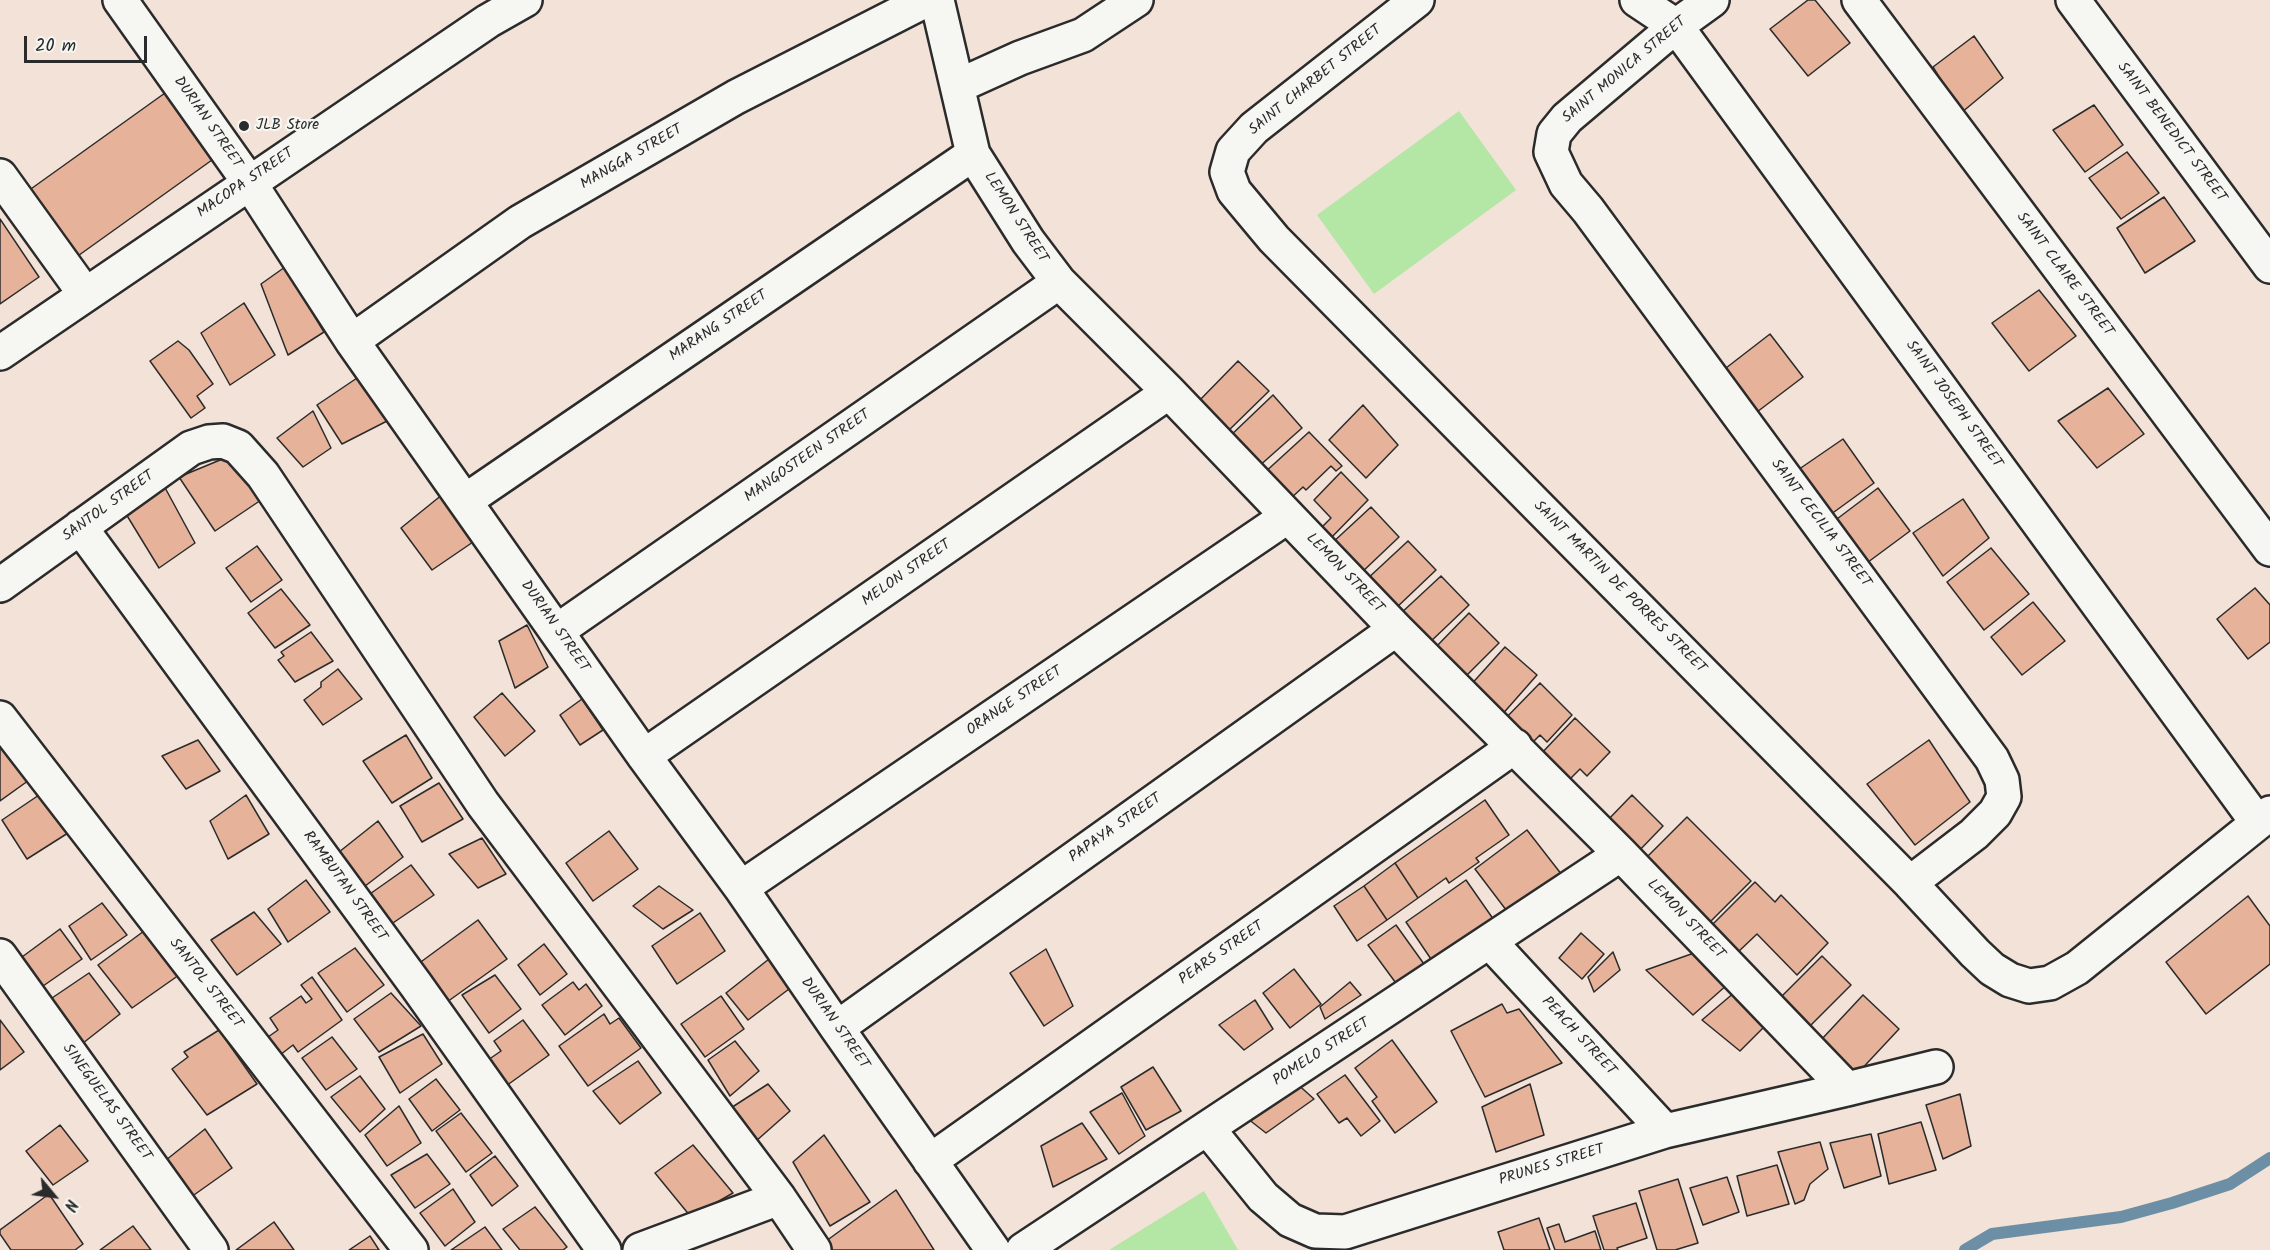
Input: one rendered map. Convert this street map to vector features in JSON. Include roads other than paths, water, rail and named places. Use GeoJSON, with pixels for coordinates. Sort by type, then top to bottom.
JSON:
{"type":"FeatureCollection","features":[{"type":"Feature","properties":{"kind":"street","name":"DURIAN STREET"},"geometry":{"type":"LineString","coordinates":[[120,0],[249,182],[352,341],[644,756],[741,888],[993,1250]]}},
{"type":"Feature","properties":{"kind":"street","name":"MACOPA STREET"},"geometry":{"type":"LineString","coordinates":[[0,353],[488,21],[525,0]]}},
{"type":"Feature","properties":{"kind":"street","name":"MANGGA STREET"},"geometry":{"type":"LineString","coordinates":[[352,341],[520,222],[736,98],[926,0]]}},
{"type":"Feature","properties":{"kind":"street","name":"LEMON STREET"},"geometry":{"type":"LineString","coordinates":[[938,0],[973,154],[1028,241],[1059,282],[1169,392],[1396,629],[1621,854],[1847,1089]]}},
{"type":"Feature","properties":{"kind":"street"},"geometry":{"type":"LineString","coordinates":[[958,86],[1020,58],[1083,35],[1136,0]]}},
{"type":"Feature","properties":{"kind":"street","name":"SAINT CHARBET STREET"},"geometry":{"type":"LineString","coordinates":[[1227,172],[1233,151],[1254,128],[1417,0]]}},
{"type":"Feature","properties":{"kind":"street","name":"SAINT JOSEPH STREET"},"geometry":{"type":"LineString","coordinates":[[1637,0],[1676,26],[2264,818]]}},
{"type":"Feature","properties":{"kind":"street","name":"SAINT MONICA STREET"},"geometry":{"type":"LineString","coordinates":[[1551,152],[1554,134],[1567,118],[1676,26],[1712,0]]}},
{"type":"Feature","properties":{"kind":"street","name":"SAINT CLAIRE STREET"},"geometry":{"type":"LineString","coordinates":[[1859,0],[2270,549]]}},
{"type":"Feature","properties":{"kind":"street","name":"SAINT BENEDICT STREET"},"geometry":{"type":"LineString","coordinates":[[2073,0],[2270,266]]}},
{"type":"Feature","properties":{"kind":"street","name":"SAINT CECILIA STREET"},"geometry":{"type":"LineString","coordinates":[[1551,152],[1566,184],[1595,220],[1992,759],[2002,780],[2004,797],[1995,813],[1974,834],[1910,883]]}},
{"type":"Feature","properties":{"kind":"street","name":"MARANG STREET"},"geometry":{"type":"LineString","coordinates":[[465,501],[973,154]]}},
{"type":"Feature","properties":{"kind":"street","name":"SAINT MARTIN DE PORRES STREET"},"geometry":{"type":"LineString","coordinates":[[1227,172],[1234,191],[1274,239],[1910,883],[1992,969],[2010,980],[2029,986],[2050,983],[2077,968],[2264,818]]}},
{"type":"Feature","properties":{"kind":"street"},"geometry":{"type":"LineString","coordinates":[[0,176],[85,294]]}},
{"type":"Feature","properties":{"kind":"street","name":"MANGOSTEEN STREET"},"geometry":{"type":"LineString","coordinates":[[556,631],[1059,282]]}},
{"type":"Feature","properties":{"kind":"street","name":"MELON STREET"},"geometry":{"type":"LineString","coordinates":[[644,756],[1169,392]]}},
{"type":"Feature","properties":{"kind":"street","name":"SANTOL STREET"},"geometry":{"type":"LineString","coordinates":[[0,585],[191,448],[208,442],[223,441],[238,447],[263,475],[483,804],[779,1198]]}},
{"type":"Feature","properties":{"kind":"street","name":"ORANGE STREET"},"geometry":{"type":"LineString","coordinates":[[741,888],[1288,516]]}},
{"type":"Feature","properties":{"kind":"street","name":"RAMBUTAN STREET"},"geometry":{"type":"LineString","coordinates":[[80,527],[416,985],[604,1250]]}},
{"type":"Feature","properties":{"kind":"street","name":"PAPAYA STREET"},"geometry":{"type":"LineString","coordinates":[[837,1028],[1396,629]]}},
{"type":"Feature","properties":{"kind":"street","name":"SANTOL STREET"},"geometry":{"type":"LineString","coordinates":[[0,718],[411,1250]]}},
{"type":"Feature","properties":{"kind":"street","name":"PEARS STREET"},"geometry":{"type":"LineString","coordinates":[[930,1161],[1515,746]]}},
{"type":"Feature","properties":{"kind":"street","name":"POMELO STREET"},"geometry":{"type":"LineString","coordinates":[[1023,1250],[1621,854]]}},
{"type":"Feature","properties":{"kind":"street","name":"PEACH STREET"},"geometry":{"type":"LineString","coordinates":[[1490,942],[1665,1131]]}},
{"type":"Feature","properties":{"kind":"street","name":"SINEGUELAS STREET"},"geometry":{"type":"LineString","coordinates":[[0,956],[211,1250]]}},
{"type":"Feature","properties":{"kind":"street","name":"PRUNES STREET"},"geometry":{"type":"LineString","coordinates":[[1208,1128],[1263,1197],[1290,1220],[1315,1231],[1345,1232],[1665,1131],[1936,1066]]}},
{"type":"Feature","properties":{"kind":"street"},"geometry":{"type":"LineString","coordinates":[[640,1250],[779,1198],[813,1250]]}},
{"type":"Feature","properties":{"kind":"waterway"},"geometry":{"type":"LineString","coordinates":[[1965,1250],[1992,1234],[2121,1217],[2172,1203],[2230,1184],[2270,1158]]}},
{"type":"Feature","properties":{"kind":"place","name":"JLB Store"},"geometry":{"type":"Point","coordinates":[244,126]}}]}
